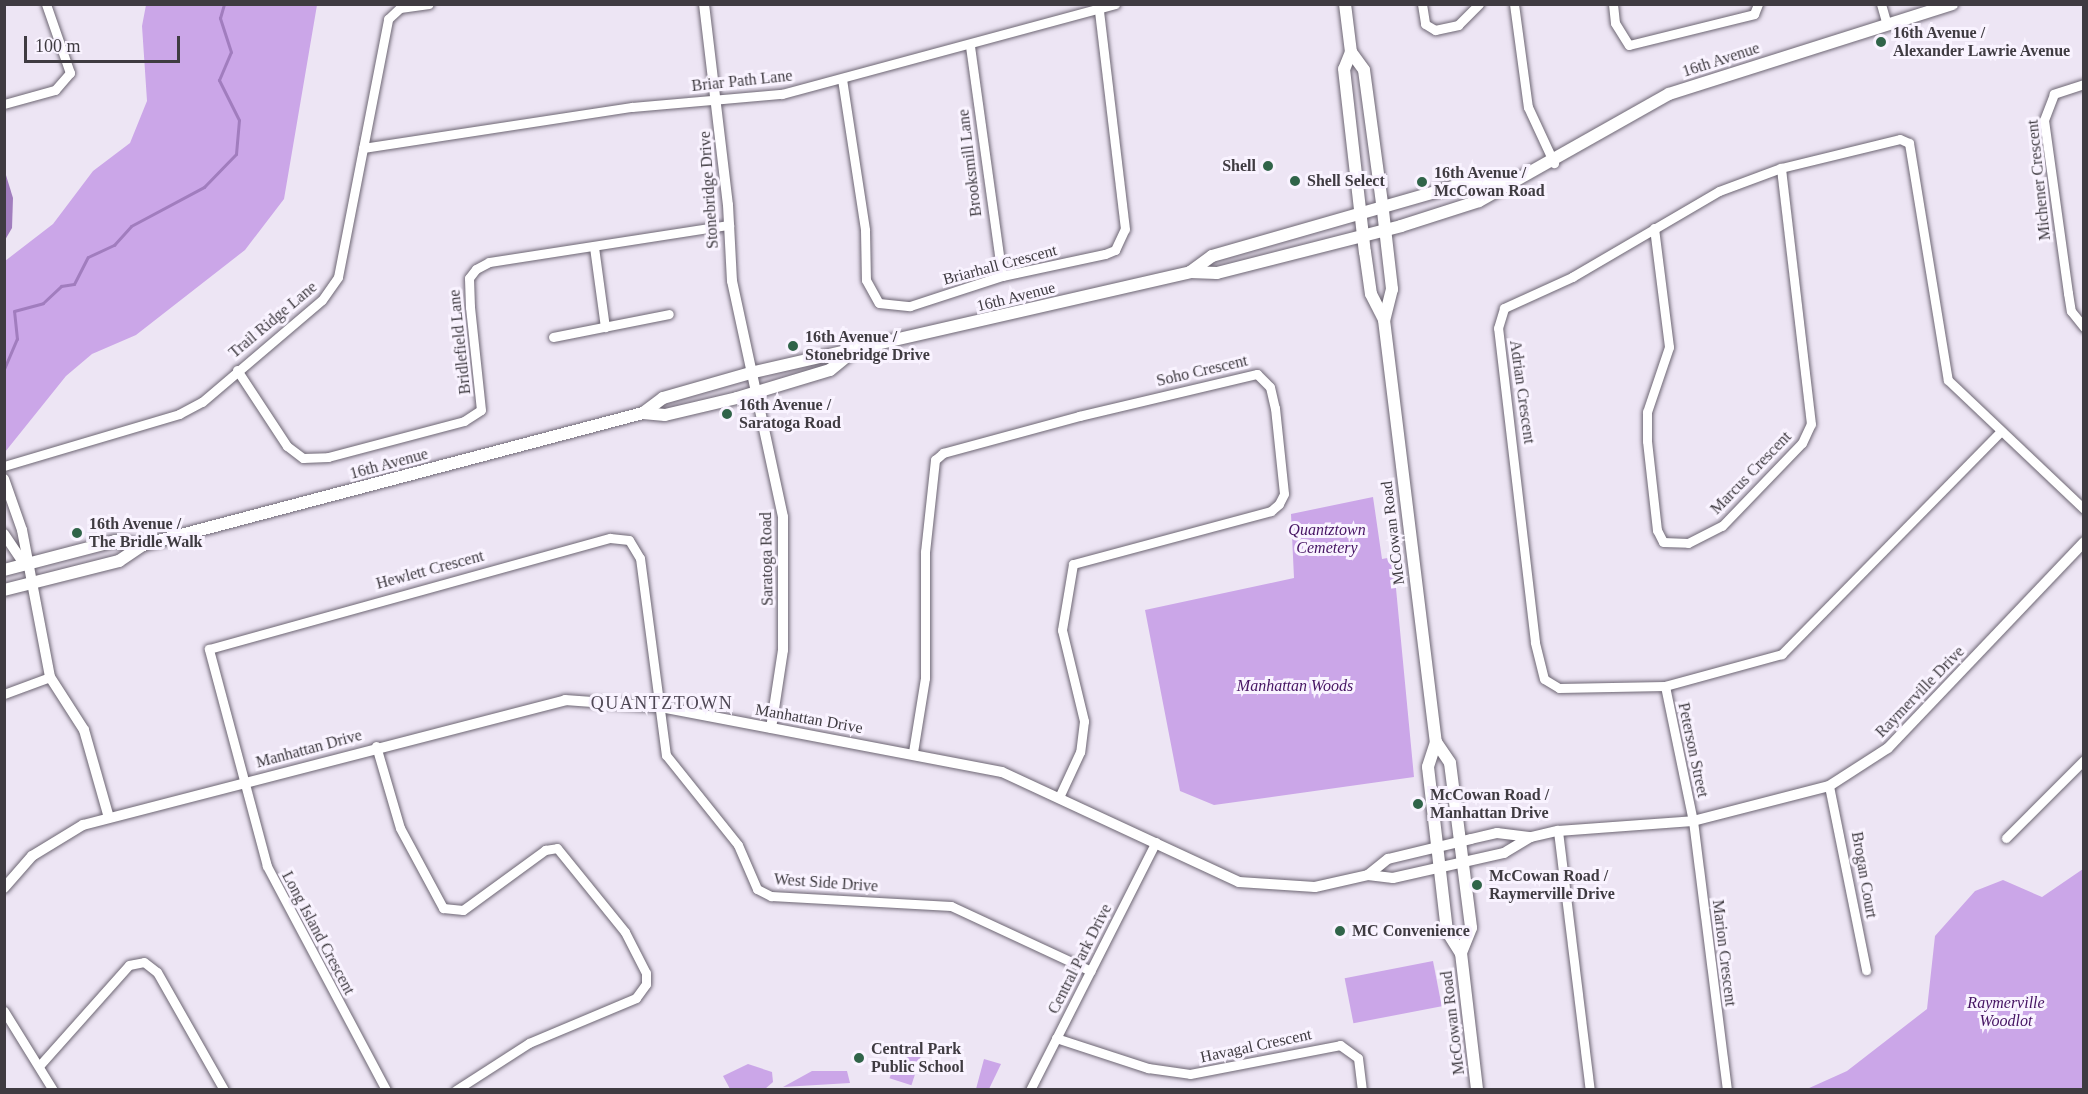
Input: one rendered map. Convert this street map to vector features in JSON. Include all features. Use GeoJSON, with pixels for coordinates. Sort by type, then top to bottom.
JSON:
{"type":"FeatureCollection","features":[{"type":"Feature","properties":{"kind":"main road","name":"McCowan Road"},"geometry":{"type":"LineString","coordinates":[[1345,4],[1351,52],[1364,70],[1383,211],[1392,289],[1384,320]]}},
{"type":"Feature","properties":{"kind":"main road","name":"16th Avenue"},"geometry":{"type":"LineString","coordinates":[[643,413],[663,398],[750,373],[825,354],[850,354],[1190,272],[1217,273],[1363,237],[1479,201],[1554,163],[1669,94],[1886,22],[1952,4]]}},
{"type":"Feature","properties":{"kind":"main road","name":"McCowan Road"},"geometry":{"type":"LineString","coordinates":[[1351,52],[1344,69],[1363,237],[1371,294],[1384,320],[1436,742],[1450,764],[1471,928],[1461,953]]}},
{"type":"Feature","properties":{"kind":"main road","name":"16th Avenue"},"geometry":{"type":"LineString","coordinates":[[1190,272],[1212,256],[1383,211],[1466,183],[1516,182]]}},
{"type":"Feature","properties":{"kind":"main road","name":"16th Avenue"},"geometry":{"type":"LineString","coordinates":[[4,590],[119,561],[143,545],[643,413],[665,415],[756,392],[830,370],[850,354]]}},
{"type":"Feature","properties":{"kind":"main road","name":"16th Avenue"},"geometry":{"type":"LineString","coordinates":[[4,570],[115,542],[143,545]]}},
{"type":"Feature","properties":{"kind":"main road","name":"McCowan Road"},"geometry":{"type":"LineString","coordinates":[[1436,742],[1428,766],[1447,932],[1461,953],[1477,1089]]}},
{"type":"Feature","properties":{"kind":"street"},"geometry":{"type":"LineString","coordinates":[[4,104],[55,90],[70,73],[46,4]]}},
{"type":"Feature","properties":{"kind":"street","name":"Trail Ridge Lane"},"geometry":{"type":"LineString","coordinates":[[4,466],[179,414],[322,300],[338,277],[388,19],[400,8],[429,4]]}},
{"type":"Feature","properties":{"kind":"street","name":"Stonebridge Drive"},"geometry":{"type":"LineString","coordinates":[[704,4],[729,225],[732,281],[750,373],[756,392]]}},
{"type":"Feature","properties":{"kind":"street","name":"Briar Path Lane"},"geometry":{"type":"LineString","coordinates":[[363,148],[716,99],[782,94],[970,46],[1115,4]]}},
{"type":"Feature","properties":{"kind":"street"},"geometry":{"type":"LineString","coordinates":[[1422,4],[1425,24],[1435,30],[1458,25],[1479,4]]}},
{"type":"Feature","properties":{"kind":"street"},"geometry":{"type":"LineString","coordinates":[[1514,4],[1528,107],[1554,163]]}},
{"type":"Feature","properties":{"kind":"street"},"geometry":{"type":"LineString","coordinates":[[1613,4],[1615,23],[1629,45],[1754,14],[1758,4]]}},
{"type":"Feature","properties":{"kind":"street"},"geometry":{"type":"LineString","coordinates":[[1881,4],[1886,22]]}},
{"type":"Feature","properties":{"kind":"street","name":"Briarhall Crescent"},"geometry":{"type":"LineString","coordinates":[[842,79],[873,298],[888,306],[910,306],[1002,276],[1106,254],[1124,237],[1099,7]]}},
{"type":"Feature","properties":{"kind":"street","name":"Brooksmill Lane"},"geometry":{"type":"LineString","coordinates":[[970,46],[1002,276]]}},
{"type":"Feature","properties":{"kind":"street","name":"Michener Crescent"},"geometry":{"type":"LineString","coordinates":[[2084,84],[2054,94],[2044,120],[2071,311],[2084,327]]}},
{"type":"Feature","properties":{"kind":"street","name":"Adrian Crescent"},"geometry":{"type":"LineString","coordinates":[[2001,431],[1794,647],[1759,662],[1665,686],[1559,688],[1544,679],[1534,642],[1498,328],[1511,301],[1572,277],[1719,190],[1781,168],[1900,139],[1909,143],[1917,166],[1943,369],[2001,431],[2084,509]]}},
{"type":"Feature","properties":{"kind":"street","name":"Marcus Crescent"},"geometry":{"type":"LineString","coordinates":[[1654,228],[1669,347],[1647,412],[1647,441],[1658,530],[1663,542],[1688,543],[1722,526],[1802,443],[1811,424],[1781,168]]}},
{"type":"Feature","properties":{"kind":"street","name":"Bridlefield Lane"},"geometry":{"type":"LineString","coordinates":[[237,370],[287,446],[303,458],[328,457],[465,421],[481,410],[482,394],[469,278],[489,262],[729,225]]}},
{"type":"Feature","properties":{"kind":"street"},"geometry":{"type":"LineString","coordinates":[[594,247],[604,327]]}},
{"type":"Feature","properties":{"kind":"street"},"geometry":{"type":"LineString","coordinates":[[553,337],[669,314]]}},
{"type":"Feature","properties":{"kind":"street","name":"Soho Crescent"},"geometry":{"type":"LineString","coordinates":[[914,752],[925,678],[925,552],[935,460],[943,453],[1079,416],[1257,374],[1270,387],[1275,408],[1284,494],[1279,504],[1270,511],[1073,564],[1062,630],[1084,721],[1080,752],[1060,795]]}},
{"type":"Feature","properties":{"kind":"street","name":"Saratoga Road"},"geometry":{"type":"LineString","coordinates":[[756,392],[783,517],[783,650],[771,728]]}},
{"type":"Feature","properties":{"kind":"street"},"geometry":{"type":"LineString","coordinates":[[4,479],[22,530],[25,565],[50,677],[84,730],[109,818]]}},
{"type":"Feature","properties":{"kind":"street"},"geometry":{"type":"LineString","coordinates":[[4,534],[25,565]]}},
{"type":"Feature","properties":{"kind":"street","name":"Hewlett Crescent"},"geometry":{"type":"LineString","coordinates":[[245,782],[207,655],[216,643],[610,538],[629,540],[640,558],[660,707]]}},
{"type":"Feature","properties":{"kind":"street","name":"Raymerville Drive"},"geometry":{"type":"LineString","coordinates":[[1440,865],[1462,859],[1504,853],[1531,837],[1558,831],[1693,820],[1829,786],[1888,748],[2084,542]]}},
{"type":"Feature","properties":{"kind":"street"},"geometry":{"type":"LineString","coordinates":[[4,694],[50,677]]}},
{"type":"Feature","properties":{"kind":"street","name":"Peterson Street"},"geometry":{"type":"LineString","coordinates":[[1665,686],[1693,820]]}},
{"type":"Feature","properties":{"kind":"street","name":"Manhattan Drive"},"geometry":{"type":"LineString","coordinates":[[4,888],[49,843],[109,818],[376,746],[565,700],[660,707],[914,752],[1002,772],[1060,795],[1210,870],[1260,886],[1315,887],[1368,875],[1393,878],[1440,865]]}},
{"type":"Feature","properties":{"kind":"street","name":"West Side Drive"},"geometry":{"type":"LineString","coordinates":[[660,707],[666,755],[738,845],[757,889],[771,896],[951,906],[1091,971]]}},
{"type":"Feature","properties":{"kind":"street"},"geometry":{"type":"LineString","coordinates":[[376,746],[400,828],[443,908],[463,910],[545,850],[557,848],[625,933],[646,973],[646,984],[636,998],[529,1043],[456,1089]]}},
{"type":"Feature","properties":{"kind":"street"},"geometry":{"type":"LineString","coordinates":[[2006,838],[2084,760]]}},
{"type":"Feature","properties":{"kind":"street","name":"Long Island Crescent"},"geometry":{"type":"LineString","coordinates":[[245,782],[283,904],[386,1089]]}},
{"type":"Feature","properties":{"kind":"street","name":"Brogan Court"},"geometry":{"type":"LineString","coordinates":[[1829,786],[1866,970]]}},
{"type":"Feature","properties":{"kind":"street","name":"Marion Crescent"},"geometry":{"type":"LineString","coordinates":[[1693,820],[1727,1089]]}},
{"type":"Feature","properties":{"kind":"street"},"geometry":{"type":"LineString","coordinates":[[1558,831],[1590,1089]]}},
{"type":"Feature","properties":{"kind":"street","name":"Raymerville Drive"},"geometry":{"type":"LineString","coordinates":[[1460,841],[1497,833],[1531,837]]}},
{"type":"Feature","properties":{"kind":"street","name":"Manhattan Drive"},"geometry":{"type":"LineString","coordinates":[[1368,875],[1388,860],[1460,841]]}},
{"type":"Feature","properties":{"kind":"street","name":"Central Park Drive"},"geometry":{"type":"LineString","coordinates":[[1030,1089],[1156,842]]}},
{"type":"Feature","properties":{"kind":"street"},"geometry":{"type":"LineString","coordinates":[[39,1066],[129,965],[144,962],[157,972],[224,1089]]}},
{"type":"Feature","properties":{"kind":"street"},"geometry":{"type":"LineString","coordinates":[[4,1011],[53,1089]]}},
{"type":"Feature","properties":{"kind":"street","name":"Havagal Crescent"},"geometry":{"type":"LineString","coordinates":[[1056,1038],[1148,1068],[1190,1074],[1340,1045],[1358,1058],[1362,1089]]}},
{"type":"Feature","properties":{"kind":"green space"},"geometry":{"type":"Polygon","coordinates":[[[146,5],[317,5],[284,199],[245,250],[136,335],[92,354],[66,376],[5,452],[5,261],[53,224],[93,171],[130,143],[147,101],[142,26],[146,5]]]}},
{"type":"Feature","properties":{"kind":"green space","name":"Manhattan Woods"},"geometry":{"type":"Polygon","coordinates":[[[1373,497],[1382,559],[1393,557],[1414,777],[1214,805],[1180,791],[1145,610],[1294,578],[1291,514],[1373,497]]]}},
{"type":"Feature","properties":{"kind":"green space","name":"Raymerville Woodlot"},"geometry":{"type":"Polygon","coordinates":[[[2083,869],[2083,1089],[1807,1089],[1847,1071],[1927,1009],[1935,936],[1975,891],[2003,880],[2042,897],[2083,869]]]}},
{"type":"Feature","properties":{"kind":"green space"},"geometry":{"type":"Polygon","coordinates":[[[1433,961],[1442,1006],[1353,1023],[1345,978],[1433,961]]]}},
{"type":"Feature","properties":{"kind":"green space"},"geometry":{"type":"Polygon","coordinates":[[[901,1043],[923,1050],[911,1085],[890,1078],[901,1043]]]}},
{"type":"Feature","properties":{"kind":"green space"},"geometry":{"type":"Polygon","coordinates":[[[984,1059],[1001,1064],[989,1089],[976,1089],[984,1059]]]}},
{"type":"Feature","properties":{"kind":"green space"},"geometry":{"type":"Polygon","coordinates":[[[748,1064],[772,1072],[773,1082],[765,1089],[730,1089],[723,1076],[748,1064]]]}},
{"type":"Feature","properties":{"kind":"green space"},"geometry":{"type":"Polygon","coordinates":[[[812,1071],[847,1071],[850,1083],[783,1087],[812,1071]]]}},
{"type":"Feature","properties":{"kind":"shaded area"},"geometry":{"type":"Polygon","coordinates":[[[5,172],[13,198],[12,228],[5,240],[5,172]]]}},
{"type":"Feature","properties":{"kind":"waterway"},"geometry":{"type":"LineString","coordinates":[[4,369],[17,339],[14,311],[43,303],[61,286],[74,284],[88,257],[114,245],[131,226],[204,187],[236,154],[239,120],[219,80],[231,52],[220,18],[224,4]]}},
{"type":"Feature","properties":{"kind":"place","name":"16th Avenue / Alexander Lawrie Avenue"},"geometry":{"type":"Point","coordinates":[1881,42]}},
{"type":"Feature","properties":{"kind":"place","name":"Shell"},"geometry":{"type":"Point","coordinates":[1268,166]}},
{"type":"Feature","properties":{"kind":"place","name":"Shell Select"},"geometry":{"type":"Point","coordinates":[1295,181]}},
{"type":"Feature","properties":{"kind":"place","name":"16th Avenue / McCowan Road"},"geometry":{"type":"Point","coordinates":[1422,182]}},
{"type":"Feature","properties":{"kind":"place","name":"16th Avenue / Stonebridge Drive"},"geometry":{"type":"Point","coordinates":[793,346]}},
{"type":"Feature","properties":{"kind":"place","name":"16th Avenue / Saratoga Road"},"geometry":{"type":"Point","coordinates":[727,414]}},
{"type":"Feature","properties":{"kind":"place","name":"16th Avenue / The Bridle Walk"},"geometry":{"type":"Point","coordinates":[77,533]}},
{"type":"Feature","properties":{"kind":"place","name":"McCowan Road / Manhattan Drive"},"geometry":{"type":"Point","coordinates":[1418,804]}},
{"type":"Feature","properties":{"kind":"place","name":"McCowan Road / Raymerville Drive"},"geometry":{"type":"Point","coordinates":[1477,885]}},
{"type":"Feature","properties":{"kind":"place","name":"MC Convenience"},"geometry":{"type":"Point","coordinates":[1340,931]}},
{"type":"Feature","properties":{"kind":"place","name":"Central Park Public School"},"geometry":{"type":"Point","coordinates":[859,1058]}},
{"type":"Feature","properties":{"kind":"district","name":"QUANTZTOWN"},"geometry":{"type":"Point","coordinates":[662,703]}},
{"type":"Feature","properties":{"kind":"park label","name":"Quantztown Cemetery"},"geometry":{"type":"Point","coordinates":[1327,539]}}]}
